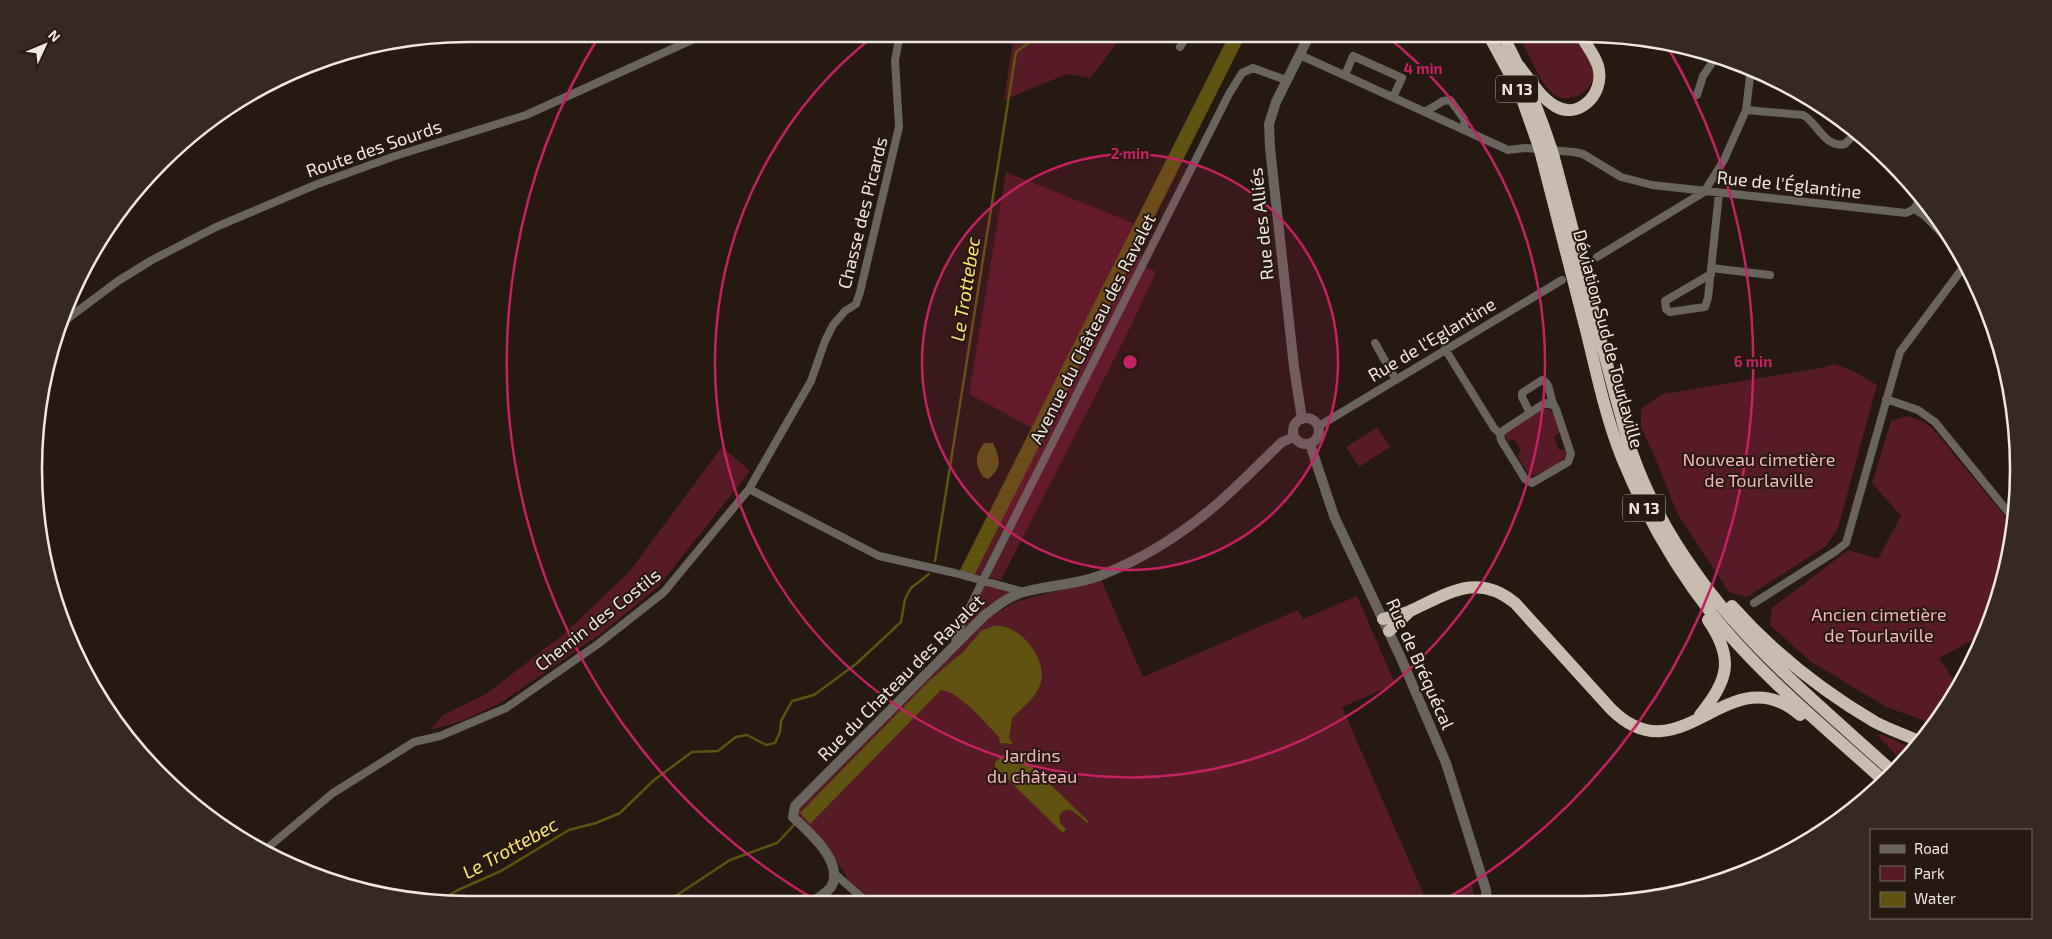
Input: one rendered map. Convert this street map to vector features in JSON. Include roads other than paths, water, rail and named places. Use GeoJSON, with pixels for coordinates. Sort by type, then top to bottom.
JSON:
{"type":"FeatureCollection","features":[{"type":"Feature","properties":{"kind":"highway","name":"Déviation Sud de Tourlaville"},"geometry":{"type":"LineString","coordinates":[[1492,42],[1520,93],[1547,153],[1632,452],[1666,525],[1696,573],[1740,627],[1777,666],[1888,767]]}},
{"type":"Feature","properties":{"kind":"highway","name":"Déviation Sud de Tourlaville"},"geometry":{"type":"LineString","coordinates":[[1506,42],[1520,66],[1540,115],[1606,409],[1621,456],[1644,508],[1682,574],[1713,616],[1775,681],[1879,776]]}},
{"type":"Feature","properties":{"kind":"highway"},"geometry":{"type":"LineString","coordinates":[[1520,66],[1543,97],[1563,110],[1572,110],[1587,104],[1598,90],[1600,81],[1599,69],[1584,42]]}},
{"type":"Feature","properties":{"kind":"highway"},"geometry":{"type":"LineString","coordinates":[[1666,525],[1685,545],[1717,590],[1740,615],[1794,666],[1826,690],[1876,722],[1914,739]]}},
{"type":"Feature","properties":{"kind":"highway"},"geometry":{"type":"LineString","coordinates":[[1682,574],[1704,614],[1719,635],[1724,655],[1724,676],[1716,695],[1697,718]]}},
{"type":"Feature","properties":{"kind":"highway"},"geometry":{"type":"LineString","coordinates":[[1383,619],[1410,612],[1450,591],[1460,588],[1479,587],[1498,592],[1515,603],[1611,709],[1628,724],[1646,731],[1663,732],[1673,730],[1738,700],[1758,696],[1770,698],[1786,704],[1876,779]]}},
{"type":"Feature","properties":{"kind":"highway"},"geometry":{"type":"LineString","coordinates":[[1389,631],[1410,612]]}},
{"type":"Feature","properties":{"kind":"street","name":"Route des Sourds"},"geometry":{"type":"LineString","coordinates":[[71,316],[118,281],[152,260],[216,227],[324,181],[395,156],[526,115],[687,42]]}},
{"type":"Feature","properties":{"kind":"street","name":"Chasse des Picards"},"geometry":{"type":"LineString","coordinates":[[749,489],[811,381],[825,341],[833,325],[844,312],[856,304],[898,127],[895,60],[898,42]]}},
{"type":"Feature","properties":{"kind":"street"},"geometry":{"type":"LineString","coordinates":[[1180,47],[1183,42]]}},
{"type":"Feature","properties":{"kind":"street","name":"Rue des Alliés"},"geometry":{"type":"LineString","coordinates":[[1302,419],[1294,367],[1269,124],[1276,102],[1306,42]]}},
{"type":"Feature","properties":{"kind":"street"},"geometry":{"type":"LineString","coordinates":[[1300,55],[1508,150],[1525,148],[1574,152],[1583,154],[1622,177],[1636,182],[1704,192],[1724,160],[1746,110],[1749,77]]}},
{"type":"Feature","properties":{"kind":"street"},"geometry":{"type":"LineString","coordinates":[[1345,75],[1353,56],[1402,78],[1393,98]]}},
{"type":"Feature","properties":{"kind":"street"},"geometry":{"type":"LineString","coordinates":[[1697,95],[1704,76],[1712,63]]}},
{"type":"Feature","properties":{"kind":"street","name":"Avenue du Château des Ravalet"},"geometry":{"type":"LineString","coordinates":[[955,644],[956,636],[982,582],[1238,78],[1247,70],[1253,68],[1286,80]]}},
{"type":"Feature","properties":{"kind":"street"},"geometry":{"type":"LineString","coordinates":[[1425,112],[1443,101],[1450,100],[1464,119],[1465,130]]}},
{"type":"Feature","properties":{"kind":"street"},"geometry":{"type":"LineString","coordinates":[[1746,110],[1803,114],[1834,145],[1845,144],[1851,138]]}},
{"type":"Feature","properties":{"kind":"street","name":"Rue de l'Églantine"},"geometry":{"type":"LineString","coordinates":[[1597,257],[1704,192],[1906,213],[1914,209]]}},
{"type":"Feature","properties":{"kind":"street"},"geometry":{"type":"LineString","coordinates":[[1719,193],[1711,271],[1708,298],[1705,307],[1670,312],[1666,309],[1665,301],[1711,271],[1770,275]]}},
{"type":"Feature","properties":{"kind":"street"},"geometry":{"type":"LineString","coordinates":[[1917,205],[1914,209],[1928,219]]}},
{"type":"Feature","properties":{"kind":"street"},"geometry":{"type":"LineString","coordinates":[[1754,603],[1846,543],[1900,352],[1960,272]]}},
{"type":"Feature","properties":{"kind":"street","name":"Rue de l'Eglantine"},"geometry":{"type":"LineString","coordinates":[[1319,426],[1562,280]]}},
{"type":"Feature","properties":{"kind":"street"},"geometry":{"type":"LineString","coordinates":[[1375,343],[1396,380]]}},
{"type":"Feature","properties":{"kind":"street"},"geometry":{"type":"LineString","coordinates":[[1445,349],[1494,428],[1500,434],[1501,440],[1525,479],[1535,483],[1568,462],[1571,457],[1556,409],[1552,405],[1545,403],[1500,434]]}},
{"type":"Feature","properties":{"kind":"street"},"geometry":{"type":"LineString","coordinates":[[1530,413],[1522,393],[1542,380],[1547,383],[1552,405]]}},
{"type":"Feature","properties":{"kind":"street"},"geometry":{"type":"LineString","coordinates":[[1886,399],[1918,410],[1935,422],[2008,510]]}},
{"type":"Feature","properties":{"kind":"street"},"geometry":{"type":"LineString","coordinates":[[1302,419],[1310,419],[1319,426],[1318,437],[1310,444],[1302,444],[1294,437],[1295,424],[1302,419]]}},
{"type":"Feature","properties":{"kind":"street","name":"Rue du Chateau des Ravalet"},"geometry":{"type":"LineString","coordinates":[[835,874],[833,865],[821,845],[793,817],[795,806],[955,644],[1000,603],[1024,592],[1068,585],[1099,576],[1160,545],[1215,506],[1282,442],[1294,437]]}},
{"type":"Feature","properties":{"kind":"street","name":"Rue de Bréquécal"},"geometry":{"type":"LineString","coordinates":[[1310,444],[1334,516],[1389,631],[1446,763],[1486,896]]}},
{"type":"Feature","properties":{"kind":"street"},"geometry":{"type":"LineString","coordinates":[[749,489],[879,556],[956,573],[982,582],[1024,592]]}},
{"type":"Feature","properties":{"kind":"street","name":"Chemin des Costils"},"geometry":{"type":"LineString","coordinates":[[270,846],[333,793],[414,742],[440,736],[506,708],[598,644],[664,592],[749,489]]}},
{"type":"Feature","properties":{"kind":"street"},"geometry":{"type":"LineString","coordinates":[[820,896],[830,888],[835,874],[860,896]]}},
{"type":"Feature","properties":{"kind":"water"},"geometry":{"type":"Polygon","coordinates":[[[984,443],[993,443],[999,462],[996,471],[988,479],[983,477],[977,464],[977,456],[984,443]]]}},
{"type":"Feature","properties":{"kind":"water"},"geometry":{"type":"Polygon","coordinates":[[[994,626],[1013,630],[1021,636],[1035,653],[1042,673],[1041,682],[1036,693],[1012,718],[1009,738],[1013,744],[1000,743],[999,737],[972,709],[956,696],[941,690],[810,824],[800,813],[930,680],[964,651],[981,631],[994,626]]]}},
{"type":"Feature","properties":{"kind":"water"},"geometry":{"type":"Polygon","coordinates":[[[1007,752],[1015,752],[1020,755],[1089,822],[1087,823],[1077,814],[1066,810],[1059,816],[1060,823],[1066,829],[1063,833],[995,767],[995,762],[1007,752]]]}},
{"type":"Feature","properties":{"kind":"waterway","name":"Le Trottebec"},"geometry":{"type":"LineString","coordinates":[[935,561],[1016,52],[1030,42]]}},
{"type":"Feature","properties":{"kind":"waterway"},"geometry":{"type":"LineString","coordinates":[[967,573],[1234,42]]}},
{"type":"Feature","properties":{"kind":"waterway","name":"Le Trottebec"},"geometry":{"type":"LineString","coordinates":[[448,896],[501,871],[569,830],[596,823],[620,813],[654,780],[692,752],[718,751],[736,737],[747,735],[766,745],[775,743],[780,732],[781,721],[792,701],[814,695],[856,664],[901,622],[905,599],[911,588],[929,574]]}},
{"type":"Feature","properties":{"kind":"waterway"},"geometry":{"type":"LineString","coordinates":[[676,896],[730,860],[777,843],[795,824]]}},
{"type":"Feature","properties":{"kind":"park label","name":"Nouveau cimetière de Tourlaville"},"geometry":{"type":"Point","coordinates":[1759,470]}},
{"type":"Feature","properties":{"kind":"park label","name":"Ancien cimetière de Tourlaville"},"geometry":{"type":"Point","coordinates":[1879,625]}},
{"type":"Feature","properties":{"kind":"park label","name":"Jardins du château"},"geometry":{"type":"Point","coordinates":[1032,766]}}]}
